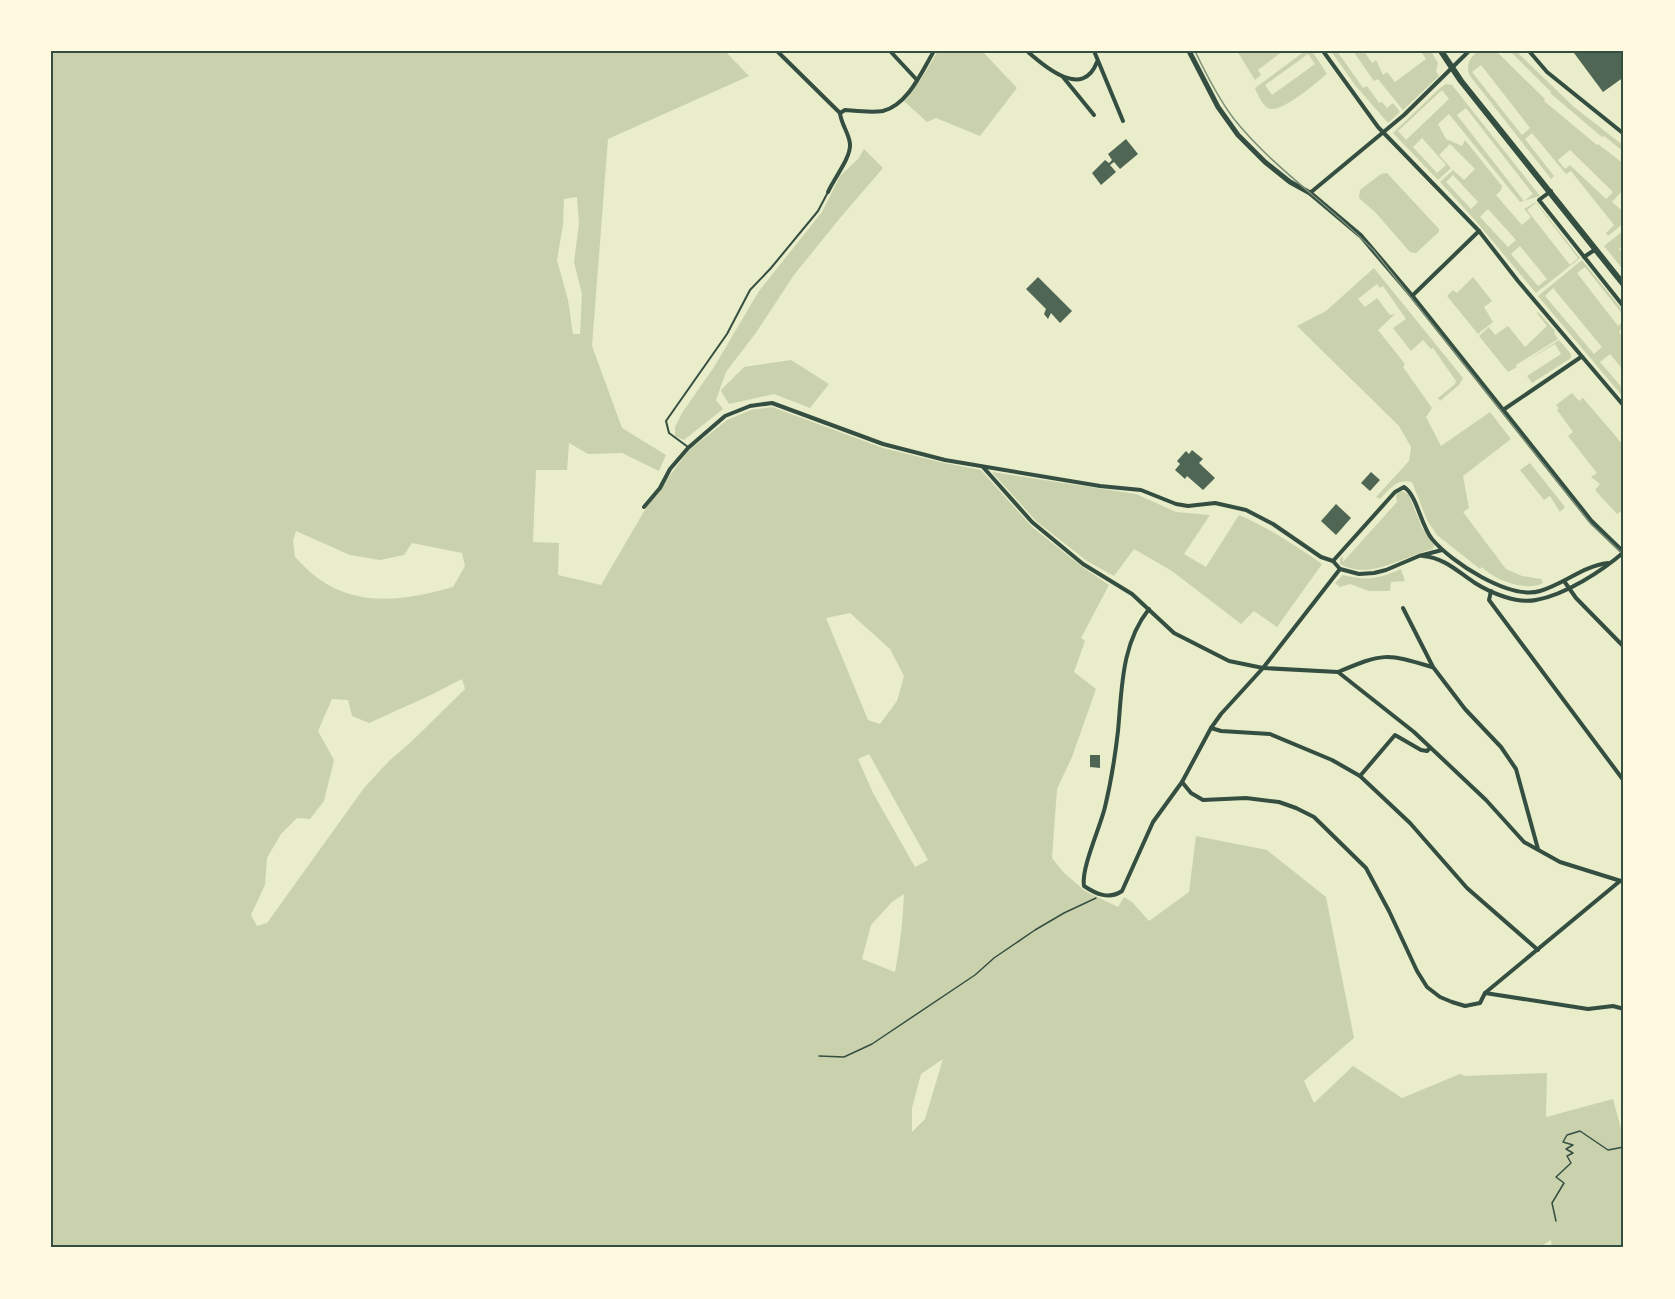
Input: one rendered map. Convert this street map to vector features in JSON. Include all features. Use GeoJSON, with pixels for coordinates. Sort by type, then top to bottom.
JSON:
{"type":"FeatureCollection","features":[{"type":"Feature","properties":{"kind":"main road"},"geometry":{"type":"LineString","coordinates":[[1441,51],[1451,68],[1624,285]]}},
{"type":"Feature","properties":{"kind":"street"},"geometry":{"type":"LineString","coordinates":[[777,51],[840,113],[841,123],[850,142],[850,152],[828,192]]}},
{"type":"Feature","properties":{"kind":"street"},"geometry":{"type":"LineString","coordinates":[[890,51],[917,80]]}},
{"type":"Feature","properties":{"kind":"street"},"geometry":{"type":"LineString","coordinates":[[840,113],[845,110],[880,111],[891,108],[903,98],[917,80],[934,51]]}},
{"type":"Feature","properties":{"kind":"street"},"geometry":{"type":"LineString","coordinates":[[1028,51],[1037,61],[1063,76],[1082,80],[1093,73],[1097,62]]}},
{"type":"Feature","properties":{"kind":"street"},"geometry":{"type":"LineString","coordinates":[[1094,51],[1121,113],[1122,121]]}},
{"type":"Feature","properties":{"kind":"street"},"geometry":{"type":"LineString","coordinates":[[1189,51],[1218,107],[1238,135],[1265,162],[1290,182],[1310,193],[1361,236],[1412,296],[1591,521],[1624,553],[1608,563],[1601,572],[1536,600],[1520,600],[1491,591],[1476,584],[1448,563],[1433,557],[1419,556]]}},
{"type":"Feature","properties":{"kind":"street"},"geometry":{"type":"LineString","coordinates":[[1323,51],[1384,133],[1479,231],[1581,357],[1624,406]]}},
{"type":"Feature","properties":{"kind":"street"},"geometry":{"type":"LineString","coordinates":[[1310,193],[1384,133],[1469,51]]}},
{"type":"Feature","properties":{"kind":"street"},"geometry":{"type":"LineString","coordinates":[[1528,51],[1547,72],[1624,134]]}},
{"type":"Feature","properties":{"kind":"street"},"geometry":{"type":"LineString","coordinates":[[1063,76],[1094,115]]}},
{"type":"Feature","properties":{"kind":"street"},"geometry":{"type":"LineString","coordinates":[[1551,191],[1539,200],[1624,307]]}},
{"type":"Feature","properties":{"kind":"street"},"geometry":{"type":"LineString","coordinates":[[1412,296],[1479,231]]}},
{"type":"Feature","properties":{"kind":"street"},"geometry":{"type":"LineString","coordinates":[[1584,257],[1596,249]]}},
{"type":"Feature","properties":{"kind":"street"},"geometry":{"type":"LineString","coordinates":[[1503,411],[1581,357]]}},
{"type":"Feature","properties":{"kind":"street"},"geometry":{"type":"LineString","coordinates":[[644,507],[660,488],[670,469],[690,446],[725,416],[750,406],[772,403],[883,444],[945,460],[1100,486],[1141,490],[1167,501],[1188,506],[1215,503],[1246,510],[1273,524],[1321,557],[1333,561],[1341,569],[1359,574],[1374,573],[1442,550]]}},
{"type":"Feature","properties":{"kind":"street"},"geometry":{"type":"LineString","coordinates":[[983,467],[1032,522],[1083,564],[1132,594],[1174,633],[1202,649],[1229,661],[1263,668],[1338,672],[1382,655],[1400,657],[1433,667]]}},
{"type":"Feature","properties":{"kind":"street"},"geometry":{"type":"LineString","coordinates":[[1333,561],[1395,492],[1402,488],[1408,489],[1425,530],[1442,550],[1476,574],[1507,587],[1526,592],[1539,591],[1595,564],[1608,563]]}},
{"type":"Feature","properties":{"kind":"street"},"geometry":{"type":"LineString","coordinates":[[1149,609],[1140,620],[1128,651],[1111,783],[1100,828],[1083,871],[1084,886],[1102,895],[1116,896],[1122,891],[1153,822],[1182,782],[1210,728],[1263,668],[1341,569]]}},
{"type":"Feature","properties":{"kind":"street"},"geometry":{"type":"LineString","coordinates":[[1564,580],[1568,588],[1624,647]]}},
{"type":"Feature","properties":{"kind":"street"},"geometry":{"type":"LineString","coordinates":[[1491,591],[1490,600],[1517,640],[1624,781]]}},
{"type":"Feature","properties":{"kind":"street"},"geometry":{"type":"LineString","coordinates":[[1403,608],[1433,667],[1465,709],[1501,747],[1516,769],[1538,850]]}},
{"type":"Feature","properties":{"kind":"street"},"geometry":{"type":"LineString","coordinates":[[1338,672],[1373,697],[1430,748],[1486,800],[1524,842],[1560,862],[1622,881]]}},
{"type":"Feature","properties":{"kind":"street"},"geometry":{"type":"LineString","coordinates":[[1210,728],[1221,732],[1270,734],[1332,760],[1360,776],[1410,823],[1467,888],[1538,950]]}},
{"type":"Feature","properties":{"kind":"street"},"geometry":{"type":"LineString","coordinates":[[1360,776],[1395,735],[1421,750],[1427,751],[1430,748]]}},
{"type":"Feature","properties":{"kind":"street"},"geometry":{"type":"LineString","coordinates":[[1182,782],[1191,794],[1203,800],[1246,798],[1279,802],[1314,817],[1366,868],[1427,987],[1440,997],[1465,1006],[1480,1003],[1485,993],[1622,881]]}},
{"type":"Feature","properties":{"kind":"street"},"geometry":{"type":"LineString","coordinates":[[1485,993],[1588,1009],[1613,1006],[1624,1009]]}},
{"type":"Feature","properties":{"kind":"lane"},"geometry":{"type":"LineString","coordinates":[[690,446],[669,433],[666,422],[727,334],[750,290],[818,211],[828,192]]}},
{"type":"Feature","properties":{"kind":"lane"},"geometry":{"type":"LineString","coordinates":[[1624,330],[1622,332],[1624,335]]}},
{"type":"Feature","properties":{"kind":"path"},"geometry":{"type":"LineString","coordinates":[[819,1056],[844,1057],[872,1044],[975,975],[994,958],[1035,930],[1102,895]]}},
{"type":"Feature","properties":{"kind":"path"},"geometry":{"type":"LineString","coordinates":[[1556,1221],[1552,1203],[1564,1183],[1556,1177],[1571,1163],[1567,1156],[1573,1152],[1566,1149],[1573,1145],[1563,1142],[1568,1135],[1580,1131],[1608,1150],[1624,1147]]}},
{"type":"Feature","properties":{"kind":"green space"},"geometry":{"type":"Polygon","coordinates":[[[51,51],[725,51],[749,76],[608,139],[592,346],[622,428],[666,455],[659,471],[622,453],[588,454],[569,443],[567,470],[536,470],[533,542],[559,543],[558,575],[601,585],[646,508],[688,451],[727,420],[751,410],[772,407],[883,448],[981,470],[1032,527],[1109,585],[1081,638],[1085,641],[1074,672],[1096,689],[1072,757],[1057,789],[1052,858],[1063,872],[1085,891],[1118,907],[1124,897],[1132,902],[1149,921],[1189,892],[1196,836],[1267,850],[1326,897],[1354,1038],[1304,1081],[1314,1103],[1353,1066],[1402,1098],[1460,1074],[1465,1076],[1547,1073],[1546,1117],[1613,1099],[1624,1140],[1624,1248],[1552,1248],[1551,1240],[1538,1248],[51,1248],[51,51]],[[577,197],[564,199],[563,225],[557,260],[568,300],[573,334],[580,334],[582,294],[574,262],[579,224],[577,197]],[[296,531],[293,541],[295,557],[316,577],[334,588],[367,598],[384,599],[419,595],[453,587],[465,566],[462,553],[412,543],[404,555],[380,560],[350,555],[296,531]],[[850,613],[826,618],[868,720],[880,724],[897,701],[904,676],[890,649],[850,613]],[[462,679],[369,723],[352,716],[348,700],[332,699],[318,731],[334,760],[324,801],[310,819],[297,818],[281,834],[267,858],[265,885],[251,915],[257,926],[267,923],[364,788],[465,689],[462,679]],[[869,754],[858,759],[873,793],[915,867],[928,860],[869,754]],[[904,894],[892,902],[871,925],[862,959],[895,972],[904,894]],[[943,1059],[921,1074],[912,1108],[912,1132],[925,1119],[943,1059]]]}},
{"type":"Feature","properties":{"kind":"green space"},"geometry":{"type":"Polygon","coordinates":[[[938,51],[982,51],[1017,88],[980,136],[936,118],[927,122],[904,101],[938,51]]]}},
{"type":"Feature","properties":{"kind":"green space"},"geometry":{"type":"Polygon","coordinates":[[[1237,51],[1283,51],[1258,70],[1261,75],[1255,80],[1237,51]]]}},
{"type":"Feature","properties":{"kind":"green space"},"geometry":{"type":"Polygon","coordinates":[[[1305,51],[1312,51],[1327,74],[1298,97],[1274,109],[1263,104],[1255,88],[1305,51]],[[1308,54],[1265,85],[1272,95],[1315,64],[1308,54]]]}},
{"type":"Feature","properties":{"kind":"green space"},"geometry":{"type":"Polygon","coordinates":[[[1331,51],[1337,51],[1363,88],[1367,86],[1379,103],[1382,102],[1387,108],[1393,103],[1400,112],[1388,123],[1355,85],[1331,51]]]}},
{"type":"Feature","properties":{"kind":"green space"},"geometry":{"type":"Polygon","coordinates":[[[1353,51],[1364,51],[1372,63],[1376,60],[1383,75],[1387,72],[1395,82],[1426,59],[1421,51],[1431,51],[1438,63],[1436,71],[1439,76],[1403,110],[1378,79],[1374,81],[1353,51]]]}},
{"type":"Feature","properties":{"kind":"green space"},"geometry":{"type":"Polygon","coordinates":[[[1478,51],[1496,51],[1545,99],[1544,101],[1624,164],[1624,189],[1612,202],[1624,212],[1624,223],[1608,236],[1606,233],[1614,225],[1571,171],[1566,174],[1532,133],[1525,139],[1554,176],[1551,179],[1470,76],[1468,65],[1478,51]],[[1481,65],[1472,72],[1522,135],[1530,128],[1481,65]],[[1570,150],[1558,160],[1565,169],[1570,165],[1606,199],[1613,192],[1570,150]]]}},
{"type":"Feature","properties":{"kind":"green space"},"geometry":{"type":"Polygon","coordinates":[[[1510,51],[1516,51],[1574,107],[1624,146],[1624,152],[1604,136],[1602,137],[1550,93],[1510,51]]]}},
{"type":"Feature","properties":{"kind":"green space"},"geometry":{"type":"Polygon","coordinates":[[[1446,84],[1452,85],[1540,196],[1524,201],[1520,202],[1449,114],[1438,124],[1446,139],[1462,146],[1465,140],[1502,186],[1496,195],[1522,225],[1531,217],[1524,209],[1536,202],[1580,258],[1536,293],[1440,182],[1453,170],[1464,180],[1475,169],[1450,144],[1439,155],[1451,168],[1438,180],[1393,133],[1440,88],[1446,84]],[[1442,90],[1398,131],[1406,140],[1449,99],[1442,90]],[[1466,108],[1457,115],[1524,201],[1533,194],[1466,108]],[[1422,138],[1413,147],[1437,173],[1446,165],[1422,138]],[[1453,175],[1446,182],[1471,209],[1478,202],[1453,175]],[[1536,203],[1527,210],[1570,265],[1578,258],[1536,203]],[[1488,209],[1480,217],[1508,247],[1516,240],[1488,209]],[[1520,246],[1511,254],[1538,286],[1547,279],[1520,246]]]}},
{"type":"Feature","properties":{"kind":"green space"},"geometry":{"type":"Polygon","coordinates":[[[864,149],[883,168],[794,275],[755,334],[726,372],[716,400],[723,409],[684,440],[675,436],[675,427],[682,413],[714,367],[759,291],[822,212],[840,176],[858,159],[864,149]]]}},
{"type":"Feature","properties":{"kind":"green space"},"geometry":{"type":"Polygon","coordinates":[[[1387,173],[1439,229],[1439,232],[1416,253],[1410,252],[1375,212],[1359,198],[1360,190],[1381,174],[1387,173]]]}},
{"type":"Feature","properties":{"kind":"green space"},"geometry":{"type":"Polygon","coordinates":[[[1624,230],[1624,246],[1619,249],[1624,255],[1624,271],[1604,246],[1624,230]]]}},
{"type":"Feature","properties":{"kind":"green space"},"geometry":{"type":"Polygon","coordinates":[[[1582,260],[1624,312],[1624,316],[1585,267],[1577,273],[1618,326],[1624,321],[1624,326],[1619,332],[1624,338],[1624,371],[1610,354],[1600,362],[1624,390],[1624,398],[1538,296],[1582,260]],[[1553,288],[1545,296],[1594,354],[1602,347],[1553,288]]]}},
{"type":"Feature","properties":{"kind":"green space"},"geometry":{"type":"Polygon","coordinates":[[[1374,268],[1463,378],[1459,385],[1440,401],[1438,398],[1456,381],[1433,348],[1431,349],[1423,340],[1411,351],[1393,328],[1406,319],[1383,286],[1380,288],[1377,284],[1358,299],[1365,307],[1377,298],[1390,315],[1395,314],[1378,330],[1405,364],[1403,367],[1432,408],[1426,417],[1441,446],[1490,412],[1511,439],[1463,476],[1469,508],[1463,512],[1506,569],[1522,576],[1541,579],[1543,583],[1528,586],[1511,583],[1494,576],[1482,567],[1480,569],[1437,535],[1427,520],[1412,482],[1397,483],[1380,499],[1376,497],[1409,461],[1411,447],[1399,426],[1297,326],[1326,311],[1374,268]]]}},
{"type":"Feature","properties":{"kind":"green space"},"geometry":{"type":"Polygon","coordinates":[[[1473,277],[1492,301],[1484,307],[1493,322],[1478,334],[1447,296],[1453,290],[1457,293],[1473,277]]]}},
{"type":"Feature","properties":{"kind":"green space"},"geometry":{"type":"Polygon","coordinates":[[[1538,312],[1555,331],[1558,339],[1508,372],[1479,336],[1489,327],[1495,335],[1508,326],[1525,347],[1547,326],[1538,312]]]}},
{"type":"Feature","properties":{"kind":"green space"},"geometry":{"type":"Polygon","coordinates":[[[1559,340],[1571,354],[1571,358],[1532,383],[1527,376],[1561,354],[1555,344],[1520,365],[1559,340]]]}},
{"type":"Feature","properties":{"kind":"green space"},"geometry":{"type":"Polygon","coordinates":[[[791,360],[829,384],[810,408],[774,394],[729,404],[721,391],[744,367],[791,360]]]}},
{"type":"Feature","properties":{"kind":"green space"},"geometry":{"type":"Polygon","coordinates":[[[1572,393],[1579,401],[1583,398],[1624,446],[1624,509],[1617,514],[1595,490],[1600,484],[1591,477],[1597,473],[1568,436],[1573,432],[1557,410],[1559,408],[1556,405],[1572,393]]]}},
{"type":"Feature","properties":{"kind":"green space"},"geometry":{"type":"Polygon","coordinates":[[[1530,463],[1565,507],[1560,512],[1550,496],[1544,500],[1520,470],[1530,463]]]}},
{"type":"Feature","properties":{"kind":"green space"},"geometry":{"type":"Polygon","coordinates":[[[992,472],[1136,494],[1176,512],[1210,515],[1184,554],[1206,567],[1239,515],[1282,537],[1322,564],[1277,627],[1254,611],[1241,624],[1172,571],[1134,549],[1114,576],[1087,561],[1036,521],[992,472]]]}},
{"type":"Feature","properties":{"kind":"green space"},"geometry":{"type":"Polygon","coordinates":[[[1402,491],[1409,495],[1422,528],[1434,545],[1433,549],[1375,569],[1352,569],[1340,564],[1340,559],[1343,556],[1343,562],[1397,502],[1396,494],[1402,491]]]}},
{"type":"Feature","properties":{"kind":"green space"},"geometry":{"type":"Polygon","coordinates":[[[1401,569],[1405,581],[1391,582],[1390,591],[1369,591],[1350,584],[1340,587],[1335,583],[1343,575],[1373,578],[1401,569]]]}},
{"type":"Feature","properties":{"kind":"building"},"geometry":{"type":"Polygon","coordinates":[[[1577,51],[1624,51],[1624,77],[1603,92],[1574,53],[1577,51]]]}},
{"type":"Feature","properties":{"kind":"building"},"geometry":{"type":"Polygon","coordinates":[[[1126,139],[1138,154],[1120,169],[1114,162],[1110,165],[1116,172],[1101,185],[1092,173],[1105,160],[1109,163],[1112,160],[1108,154],[1126,139]]]}},
{"type":"Feature","properties":{"kind":"building"},"geometry":{"type":"Polygon","coordinates":[[[1038,277],[1072,311],[1060,323],[1051,313],[1048,319],[1044,314],[1046,309],[1026,289],[1038,277]]]}},
{"type":"Feature","properties":{"kind":"building"},"geometry":{"type":"Polygon","coordinates":[[[1192,450],[1203,459],[1199,463],[1215,478],[1203,490],[1187,476],[1185,479],[1175,470],[1180,464],[1177,461],[1186,451],[1189,454],[1192,450]]]}},
{"type":"Feature","properties":{"kind":"building"},"geometry":{"type":"Polygon","coordinates":[[[1371,472],[1380,480],[1370,491],[1361,483],[1371,472]]]}},
{"type":"Feature","properties":{"kind":"building"},"geometry":{"type":"Polygon","coordinates":[[[1336,504],[1351,518],[1336,535],[1321,521],[1336,504]]]}},
{"type":"Feature","properties":{"kind":"building"},"geometry":{"type":"Polygon","coordinates":[[[1090,755],[1100,755],[1100,768],[1090,767],[1090,755]]]}},
{"type":"Feature","properties":{"kind":"tram line"},"geometry":{"type":"LineString","coordinates":[[1195,51],[1234,119],[1284,171],[1374,251],[1591,524],[1624,555]]}}]}
